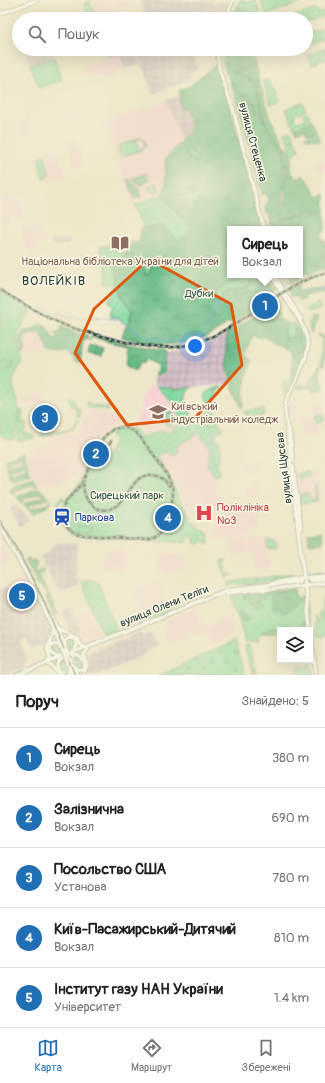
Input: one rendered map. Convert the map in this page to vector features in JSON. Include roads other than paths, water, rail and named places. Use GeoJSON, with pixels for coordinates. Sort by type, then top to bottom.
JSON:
{"type":"FeatureCollection","features":[{"type":"Feature","properties":{"kind":"main road"},"geometry":{"type":"LineString","coordinates":[[0,14],[37,0]]}},
{"type":"Feature","properties":{"kind":"main road"},"geometry":{"type":"LineString","coordinates":[[229,12],[233,0]]}},
{"type":"Feature","properties":{"kind":"main road","name":"вулиця Стеценка"},"geometry":{"type":"LineString","coordinates":[[218,56],[236,111],[263,214],[265,226]]}},
{"type":"Feature","properties":{"kind":"main road","name":"вулиця Щусєва"},"geometry":{"type":"LineString","coordinates":[[275,278],[278,288],[306,328],[310,341],[308,358],[289,400],[287,410],[318,675]]}},
{"type":"Feature","properties":{"kind":"main road"},"geometry":{"type":"LineString","coordinates":[[0,526],[36,591],[77,675]]}},
{"type":"Feature","properties":{"kind":"main road","name":"вулиця Олени Теліги"},"geometry":{"type":"LineString","coordinates":[[47,664],[222,594],[250,588],[325,580]]}},
{"type":"Feature","properties":{"kind":"main road","name":"вулиця Олени Теліги"},"geometry":{"type":"LineString","coordinates":[[250,588],[268,590],[307,581]]}},
{"type":"Feature","properties":{"kind":"main road","name":"вулиця Олени Теліги"},"geometry":{"type":"LineString","coordinates":[[250,588],[300,582]]}},
{"type":"Feature","properties":{"kind":"main road"},"geometry":{"type":"LineString","coordinates":[[22,675],[47,664],[50,658],[47,648],[54,626],[53,619],[46,612]]}},
{"type":"Feature","properties":{"kind":"main road"},"geometry":{"type":"LineString","coordinates":[[54,626],[62,631],[74,635],[78,639],[80,646],[87,648],[84,654],[87,665],[83,675]]}},
{"type":"Feature","properties":{"kind":"main road"},"geometry":{"type":"LineString","coordinates":[[63,649],[65,640],[68,637],[72,637],[76,643],[76,648],[72,654],[80,656],[85,664],[80,670],[76,669],[70,663]]}},
{"type":"Feature","properties":{"kind":"main road"},"geometry":{"type":"LineString","coordinates":[[61,675],[57,669],[57,666],[58,662],[62,658],[54,656],[50,649],[52,644],[55,643],[63,649]]}},
{"type":"Feature","properties":{"kind":"main road"},"geometry":{"type":"LineString","coordinates":[[67,675],[70,671],[70,663]]}},
{"type":"Feature","properties":{"kind":"main road"},"geometry":{"type":"LineString","coordinates":[[70,663],[73,675]]}},
{"type":"Feature","properties":{"kind":"main road"},"geometry":{"type":"LineString","coordinates":[[17,675],[47,664],[53,667],[58,675]]}},
{"type":"Feature","properties":{"kind":"waterway"},"geometry":{"type":"LineString","coordinates":[[189,104],[193,111],[211,122],[220,138],[225,142],[235,142],[241,153]]}},
{"type":"Feature","properties":{"kind":"waterway"},"geometry":{"type":"LineString","coordinates":[[239,186],[244,189],[248,188]]}},
{"type":"Feature","properties":{"kind":"waterway"},"geometry":{"type":"LineString","coordinates":[[214,313],[216,307],[220,304],[224,304],[223,297],[227,296],[228,293],[233,294],[237,291],[246,291],[253,287],[255,288],[255,285],[259,285],[266,289],[275,290]]}},
{"type":"Feature","properties":{"kind":"waterway"},"geometry":{"type":"LineString","coordinates":[[292,295],[325,290]]}},
{"type":"Feature","properties":{"kind":"waterway"},"geometry":{"type":"LineString","coordinates":[[41,308],[74,318],[94,317]]}},
{"type":"Feature","properties":{"kind":"waterway"},"geometry":{"type":"LineString","coordinates":[[160,340],[175,342],[201,337],[208,327],[213,315]]}},
{"type":"Feature","properties":{"kind":"waterway"},"geometry":{"type":"LineString","coordinates":[[96,317],[117,319],[140,333]]}},
{"type":"Feature","properties":{"kind":"waterway"},"geometry":{"type":"LineString","coordinates":[[143,334],[147,337],[159,340]]}},
{"type":"Feature","properties":{"kind":"waterway"},"geometry":{"type":"LineString","coordinates":[[208,422],[211,425],[212,430],[214,455],[212,465]]}},
{"type":"Feature","properties":{"kind":"tram line"},"geometry":{"type":"LineString","coordinates":[[0,520],[41,595],[75,675]]}},
{"type":"Feature","properties":{"kind":"railway"},"geometry":{"type":"LineString","coordinates":[[0,290],[32,309],[64,325],[89,333],[142,346],[168,347],[199,342],[209,338],[240,321],[275,297],[299,283],[325,273]]}},
{"type":"Feature","properties":{"kind":"railway"},"geometry":{"type":"LineString","coordinates":[[122,427],[128,428],[140,437],[171,482],[173,494],[167,522],[160,533],[148,540],[78,534],[68,528],[63,519],[62,514],[65,503],[82,483],[103,438],[113,429],[122,427]]}},
{"type":"Feature","properties":{"kind":"railway"},"geometry":{"type":"LineString","coordinates":[[92,463],[105,453],[111,441]]}},
{"type":"Feature","properties":{"kind":"railway"},"geometry":{"type":"LineString","coordinates":[[84,481],[83,488],[88,500],[92,505],[103,510],[116,506],[121,502],[136,482],[145,476],[155,475],[164,480],[169,486]]}},
{"type":"Feature","properties":{"kind":"place","name":"Національна бібліотека України для дітей"},"geometry":{"type":"Point","coordinates":[120,243]}},
{"type":"Feature","properties":{"kind":"place","name":"Сирець"},"geometry":{"type":"Point","coordinates":[265,306]}},
{"type":"Feature","properties":{"kind":"place","name":"Київський індустріальний коледж"},"geometry":{"type":"Point","coordinates":[158,412]}},
{"type":"Feature","properties":{"kind":"place","name":"Посольство США"},"geometry":{"type":"Point","coordinates":[45,418]}},
{"type":"Feature","properties":{"kind":"place","name":"Залізнична"},"geometry":{"type":"Point","coordinates":[96,454]}},
{"type":"Feature","properties":{"kind":"place","name":"Поліклініка №3"},"geometry":{"type":"Point","coordinates":[204,513]}},
{"type":"Feature","properties":{"kind":"place","name":"Паркова"},"geometry":{"type":"Point","coordinates":[62,517]}},
{"type":"Feature","properties":{"kind":"place","name":"Київ-Пасажирський-Дитячий"},"geometry":{"type":"Point","coordinates":[168,518]}},
{"type":"Feature","properties":{"kind":"place","name":"Інститут газу НАН України"},"geometry":{"type":"Point","coordinates":[22,596]}},
{"type":"Feature","properties":{"kind":"district","name":"ВОЛЕЙКІВ"},"geometry":{"type":"Point","coordinates":[54,281]}},
{"type":"Feature","properties":{"kind":"park label","name":"Дубки"},"geometry":{"type":"Point","coordinates":[199,293]}},
{"type":"Feature","properties":{"kind":"park label","name":"Сирецький парк"},"geometry":{"type":"Point","coordinates":[127,495]}}]}
